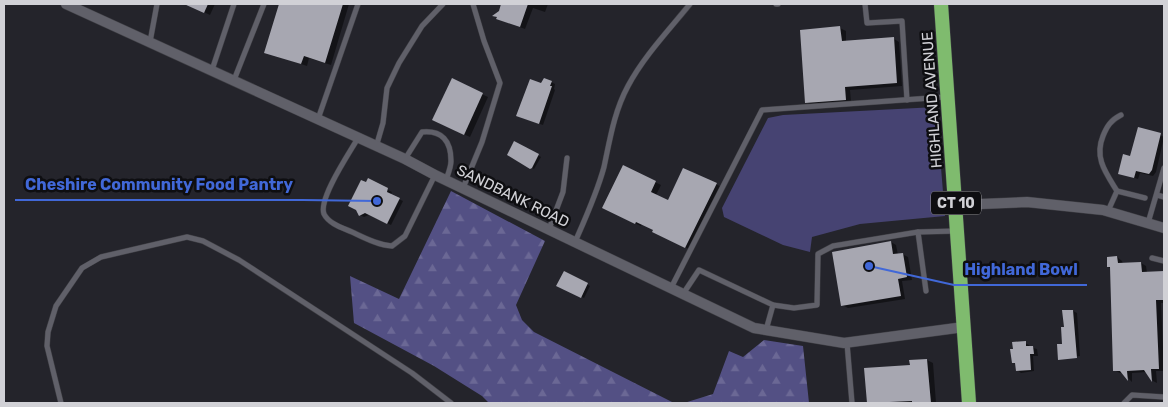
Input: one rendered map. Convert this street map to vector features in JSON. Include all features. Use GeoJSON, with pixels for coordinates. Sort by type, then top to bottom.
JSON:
{"type":"FeatureCollection","features":[{"type":"Feature","properties":{"kind":"highway","name":"HIGHLAND AVENUE"},"geometry":{"type":"LineString","coordinates":[[941,4],[969,403]]}},
{"type":"Feature","properties":{"kind":"street","name":"SANDBANK ROAD"},"geometry":{"type":"LineString","coordinates":[[66,4],[405,159],[754,328],[847,343],[964,327]]}},
{"type":"Feature","properties":{"kind":"street"},"geometry":{"type":"LineString","coordinates":[[956,205],[1027,202],[1108,212],[1164,228]]}},
{"type":"Feature","properties":{"kind":"lane"},"geometry":{"type":"LineString","coordinates":[[150,42],[158,4]]}},
{"type":"Feature","properties":{"kind":"lane"},"geometry":{"type":"LineString","coordinates":[[212,71],[234,4]]}},
{"type":"Feature","properties":{"kind":"lane"},"geometry":{"type":"LineString","coordinates":[[234,81],[264,4]]}},
{"type":"Feature","properties":{"kind":"lane"},"geometry":{"type":"LineString","coordinates":[[318,119],[358,4]]}},
{"type":"Feature","properties":{"kind":"lane"},"geometry":{"type":"LineString","coordinates":[[376,147],[383,123],[387,88],[422,26],[442,4]]}},
{"type":"Feature","properties":{"kind":"lane"},"geometry":{"type":"LineString","coordinates":[[463,188],[482,142],[500,83],[484,41],[473,4]]}},
{"type":"Feature","properties":{"kind":"lane"},"geometry":{"type":"LineString","coordinates":[[575,242],[592,203],[604,167],[612,125],[627,87],[643,62],[690,4]]}},
{"type":"Feature","properties":{"kind":"lane"},"geometry":{"type":"LineString","coordinates":[[865,4],[867,23],[902,21],[906,100]]}},
{"type":"Feature","properties":{"kind":"lane"},"geometry":{"type":"LineString","coordinates":[[671,288],[762,110],[948,96]]}},
{"type":"Feature","properties":{"kind":"lane"},"geometry":{"type":"LineString","coordinates":[[1121,115],[1109,123],[1104,134],[1099,150],[1103,169],[1117,191],[1145,198]]}},
{"type":"Feature","properties":{"kind":"lane"},"geometry":{"type":"LineString","coordinates":[[405,159],[422,132],[432,131],[440,134],[447,141],[451,160],[446,180]]}},
{"type":"Feature","properties":{"kind":"lane"},"geometry":{"type":"LineString","coordinates":[[358,138],[325,198],[324,213],[336,225],[379,244],[392,246],[405,236],[435,175]]}},
{"type":"Feature","properties":{"kind":"lane"},"geometry":{"type":"LineString","coordinates":[[548,229],[563,192],[566,158]]}},
{"type":"Feature","properties":{"kind":"lane"},"geometry":{"type":"LineString","coordinates":[[1148,223],[1164,168]]}},
{"type":"Feature","properties":{"kind":"lane"},"geometry":{"type":"LineString","coordinates":[[1108,212],[1117,191]]}},
{"type":"Feature","properties":{"kind":"lane"},"geometry":{"type":"LineString","coordinates":[[1157,195],[1164,197]]}},
{"type":"Feature","properties":{"kind":"lane"},"geometry":{"type":"LineString","coordinates":[[683,294],[699,270],[772,305],[794,308],[817,305],[818,254],[833,246],[918,232],[958,231]]}},
{"type":"Feature","properties":{"kind":"lane"},"geometry":{"type":"LineString","coordinates":[[918,232],[926,291]]}},
{"type":"Feature","properties":{"kind":"lane"},"geometry":{"type":"LineString","coordinates":[[61,403],[48,346],[48,332],[56,306],[82,268],[101,257],[187,237],[203,241],[239,260],[412,373],[451,403]]}},
{"type":"Feature","properties":{"kind":"lane"},"geometry":{"type":"LineString","coordinates":[[1152,258],[1164,262]]}},
{"type":"Feature","properties":{"kind":"lane"},"geometry":{"type":"LineString","coordinates":[[766,330],[772,305]]}},
{"type":"Feature","properties":{"kind":"lane"},"geometry":{"type":"LineString","coordinates":[[847,343],[852,403]]}},
{"type":"Feature","properties":{"kind":"lane"},"geometry":{"type":"LineString","coordinates":[[1124,403],[1132,395],[1164,397]]}},
{"type":"Feature","properties":{"kind":"shaded area"},"geometry":{"type":"Polygon","coordinates":[[[936,107],[945,216],[860,224],[812,237],[810,252],[783,245],[724,217],[722,208],[768,118],[783,115],[936,107]]]}},
{"type":"Feature","properties":{"kind":"green space"},"geometry":{"type":"Polygon","coordinates":[[[451,191],[545,241],[516,305],[522,320],[534,332],[674,403],[489,403],[482,396],[434,366],[354,323],[350,276],[399,299],[451,191]]]}},
{"type":"Feature","properties":{"kind":"green space"},"geometry":{"type":"Polygon","coordinates":[[[764,340],[803,346],[809,403],[684,403],[713,394],[729,351],[743,357],[764,340]]]}},
{"type":"Feature","properties":{"kind":"building"},"geometry":{"type":"Polygon","coordinates":[[[184,4],[208,4],[204,13],[184,4]]]}},
{"type":"Feature","properties":{"kind":"building"},"geometry":{"type":"Polygon","coordinates":[[[279,4],[343,4],[325,63],[304,56],[301,64],[264,53],[279,4]]]}},
{"type":"Feature","properties":{"kind":"building"},"geometry":{"type":"Polygon","coordinates":[[[501,4],[528,4],[520,27],[492,16],[499,11],[501,4]]]}},
{"type":"Feature","properties":{"kind":"building"},"geometry":{"type":"Polygon","coordinates":[[[840,26],[842,41],[894,37],[897,83],[845,87],[846,100],[805,103],[800,30],[840,26]]]}},
{"type":"Feature","properties":{"kind":"building"},"geometry":{"type":"Polygon","coordinates":[[[452,78],[483,93],[464,135],[432,120],[452,78]]]}},
{"type":"Feature","properties":{"kind":"building"},"geometry":{"type":"Polygon","coordinates":[[[544,78],[552,81],[550,86],[552,86],[539,124],[516,116],[530,79],[541,83],[544,78]]]}},
{"type":"Feature","properties":{"kind":"building"},"geometry":{"type":"Polygon","coordinates":[[[1138,127],[1161,133],[1152,170],[1149,174],[1136,171],[1134,178],[1118,174],[1123,154],[1130,156],[1138,127]]]}},
{"type":"Feature","properties":{"kind":"building"},"geometry":{"type":"Polygon","coordinates":[[[514,141],[539,154],[532,168],[530,169],[507,155],[514,141]]]}},
{"type":"Feature","properties":{"kind":"building"},"geometry":{"type":"Polygon","coordinates":[[[623,165],[656,181],[651,192],[668,200],[683,168],[717,183],[685,248],[652,232],[653,230],[636,222],[635,224],[602,208],[623,165]]]}},
{"type":"Feature","properties":{"kind":"building"},"geometry":{"type":"Polygon","coordinates":[[[368,178],[388,188],[387,192],[400,198],[387,224],[365,213],[359,216],[356,210],[348,206],[361,180],[366,182],[368,178]]]}},
{"type":"Feature","properties":{"kind":"building"},"geometry":{"type":"Polygon","coordinates":[[[891,241],[893,254],[903,253],[907,277],[898,279],[901,296],[841,306],[832,252],[891,241]]]}},
{"type":"Feature","properties":{"kind":"building"},"geometry":{"type":"Polygon","coordinates":[[[1117,256],[1118,263],[1141,262],[1142,272],[1164,271],[1164,300],[1156,300],[1159,369],[1151,369],[1152,382],[1144,370],[1127,371],[1128,381],[1120,371],[1113,371],[1110,267],[1107,267],[1107,257],[1117,256]]]}},
{"type":"Feature","properties":{"kind":"building"},"geometry":{"type":"Polygon","coordinates":[[[564,271],[588,283],[581,298],[556,286],[564,271]]]}},
{"type":"Feature","properties":{"kind":"building"},"geometry":{"type":"Polygon","coordinates":[[[1062,310],[1073,310],[1077,358],[1058,360],[1057,344],[1062,344],[1061,327],[1064,327],[1062,310]]]}},
{"type":"Feature","properties":{"kind":"building"},"geometry":{"type":"Polygon","coordinates":[[[1026,341],[1026,346],[1033,346],[1034,354],[1030,354],[1031,370],[1016,371],[1015,363],[1012,363],[1010,349],[1013,349],[1012,342],[1026,341]]]}},
{"type":"Feature","properties":{"kind":"building"},"geometry":{"type":"Polygon","coordinates":[[[927,359],[931,403],[912,403],[912,401],[867,403],[864,368],[910,365],[909,360],[927,359]]]}},
{"type":"Feature","properties":{"kind":"place","name":"Cheshire Community Food Pantry"},"geometry":{"type":"Point","coordinates":[377,201]}},
{"type":"Feature","properties":{"kind":"place","name":"Highland Bowl"},"geometry":{"type":"Point","coordinates":[869,266]}}]}
